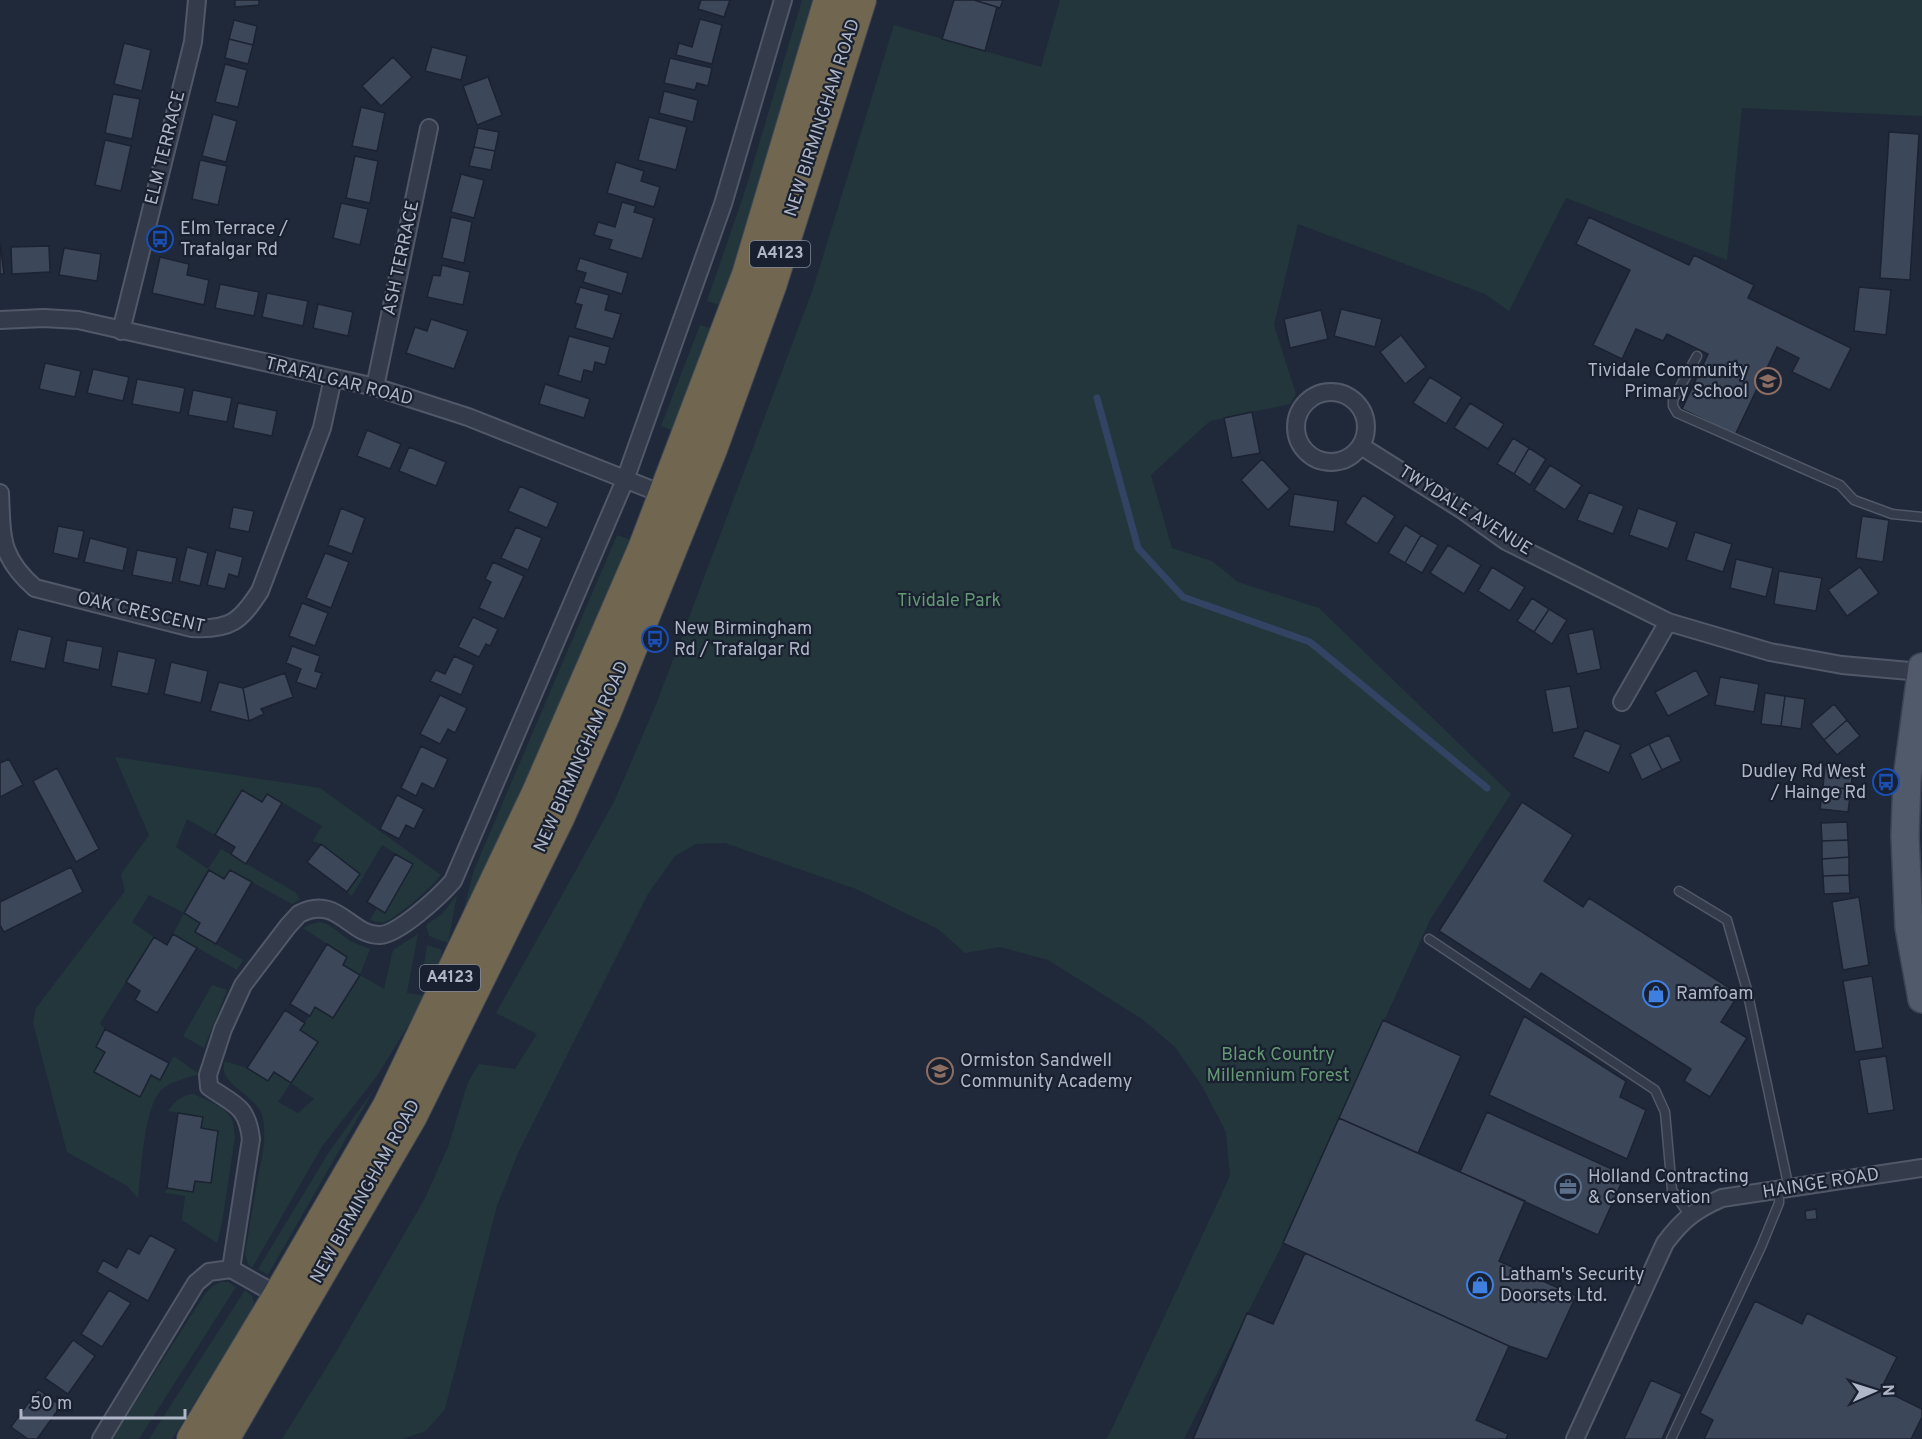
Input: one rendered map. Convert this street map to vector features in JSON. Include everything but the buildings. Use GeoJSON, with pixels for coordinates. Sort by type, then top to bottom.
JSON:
{"type":"FeatureCollection","features":[{"type":"Feature","properties":{"kind":"highway","name":"NEW BIRMINGHAM ROAD"},"geometry":{"type":"LineString","coordinates":[[223,1439],[411,1116],[558,818],[604,712],[677,500],[748,275],[830,0]]}},
{"type":"Feature","properties":{"kind":"highway","name":"NEW BIRMINGHAM ROAD"},"geometry":{"type":"LineString","coordinates":[[193,1439],[389,1106],[537,793],[640,560],[711,449],[771,283],[860,0]]}},
{"type":"Feature","properties":{"kind":"main road"},"geometry":{"type":"LineString","coordinates":[[1922,670],[1907,779],[1905,836],[1909,927],[1922,999]]}},
{"type":"Feature","properties":{"kind":"street","name":"ELM TERRACE"},"geometry":{"type":"LineString","coordinates":[[121,331],[193,42],[197,0]]}},
{"type":"Feature","properties":{"kind":"street"},"geometry":{"type":"LineString","coordinates":[[231,1269],[250,1139],[249,1125],[244,1111],[209,1087],[208,1074],[223,1029],[243,985],[299,914],[309,909],[321,908],[331,911],[370,934],[381,935],[392,932],[412,917],[437,898],[453,881],[624,480],[723,204],[783,0]]}},
{"type":"Feature","properties":{"kind":"street","name":"ASH TERRACE"},"geometry":{"type":"LineString","coordinates":[[375,387],[429,128]]}},
{"type":"Feature","properties":{"kind":"street","name":"TRAFALGAR ROAD"},"geometry":{"type":"LineString","coordinates":[[0,320],[44,318],[78,320],[375,387],[468,417],[677,500]]}},
{"type":"Feature","properties":{"kind":"street","name":"OAK CRESCENT"},"geometry":{"type":"LineString","coordinates":[[0,493],[2,543],[6,560],[17,575],[35,588],[192,628],[222,627],[246,612],[260,591],[322,428],[333,378]]}},
{"type":"Feature","properties":{"kind":"street"},"geometry":{"type":"LineString","coordinates":[[1327,391],[1339,392],[1358,403],[1367,424],[1366,435],[1361,446],[1353,455],[1342,461],[1318,460],[1308,454],[1300,445],[1296,433],[1296,421],[1306,401],[1316,394],[1327,391]]}},
{"type":"Feature","properties":{"kind":"street","name":"TWYDALE AVENUE"},"geometry":{"type":"LineString","coordinates":[[1361,446],[1506,540],[1668,622],[1770,652],[1842,665],[1922,670]]}},
{"type":"Feature","properties":{"kind":"street"},"geometry":{"type":"LineString","coordinates":[[1622,702],[1668,622]]}},
{"type":"Feature","properties":{"kind":"street","name":"HAINGE ROAD"},"geometry":{"type":"LineString","coordinates":[[1575,1439],[1665,1243],[1678,1226],[1699,1208],[1722,1198],[1922,1168]]}},
{"type":"Feature","properties":{"kind":"street"},"geometry":{"type":"LineString","coordinates":[[101,1439],[196,1283],[209,1272],[231,1269],[279,1296]]}},
{"type":"Feature","properties":{"kind":"lane"},"geometry":{"type":"LineString","coordinates":[[1697,356],[1673,400],[1673,406],[1677,412],[1840,485],[1854,500],[1892,514],[1922,517]]}},
{"type":"Feature","properties":{"kind":"lane"},"geometry":{"type":"LineString","coordinates":[[1671,1439],[1761,1247],[1784,1189],[1747,990],[1726,920],[1679,891]]}},
{"type":"Feature","properties":{"kind":"lane"},"geometry":{"type":"LineString","coordinates":[[1429,939],[1655,1090],[1665,1112],[1672,1190],[1690,1216]]}},
{"type":"Feature","properties":{"kind":"green space"},"geometry":{"type":"Polygon","coordinates":[[[802,0],[819,0],[726,307],[707,301],[745,191],[802,0]]]}},
{"type":"Feature","properties":{"kind":"green space","name":"Tividale Park"},"geometry":{"type":"Polygon","coordinates":[[[1060,0],[1922,0],[1922,116],[1742,108],[1727,260],[1566,198],[1509,311],[1485,294],[1298,224],[1274,325],[1296,394],[1290,404],[1210,421],[1151,475],[1172,548],[1212,561],[1238,582],[1319,608],[1511,794],[1430,920],[1283,1243],[1184,1439],[1106,1439],[1230,1176],[1226,1132],[1202,1086],[1175,1047],[1142,1019],[1048,960],[1000,947],[965,953],[938,929],[856,889],[725,843],[696,844],[675,856],[648,894],[519,1151],[497,1206],[445,1409],[426,1431],[402,1439],[282,1439],[336,1352],[425,1198],[448,1147],[468,1082],[479,1064],[515,1069],[537,1034],[496,1013],[614,802],[657,702],[813,289],[894,25],[1041,67],[1060,0]]]}},
{"type":"Feature","properties":{"kind":"green space"},"geometry":{"type":"Polygon","coordinates":[[[700,325],[716,330],[678,433],[661,426],[700,325]]]}},
{"type":"Feature","properties":{"kind":"green space"},"geometry":{"type":"Polygon","coordinates":[[[617,535],[631,540],[456,940],[474,870],[617,535]]]}},
{"type":"Feature","properties":{"kind":"green space"},"geometry":{"type":"Polygon","coordinates":[[[115,757],[320,788],[441,875],[423,894],[397,915],[384,922],[377,922],[370,920],[377,908],[385,912],[413,865],[382,845],[352,896],[347,892],[360,874],[321,844],[313,841],[322,826],[268,794],[262,802],[242,790],[215,835],[187,819],[176,847],[208,869],[221,849],[295,892],[300,899],[292,904],[230,870],[224,879],[208,870],[184,913],[149,895],[132,922],[154,937],[100,1023],[105,1029],[96,1047],[105,1052],[94,1072],[140,1097],[151,1075],[160,1080],[174,1056],[199,1074],[169,1084],[155,1099],[144,1141],[138,1198],[127,1186],[67,1152],[33,1023],[36,1008],[125,891],[121,874],[149,835],[115,757]]]}},
{"type":"Feature","properties":{"kind":"green space"},"geometry":{"type":"Polygon","coordinates":[[[457,895],[448,943],[429,936],[426,925],[442,914],[457,895]]]}},
{"type":"Feature","properties":{"kind":"green space"},"geometry":{"type":"Polygon","coordinates":[[[184,913],[200,923],[195,932],[243,960],[237,970],[173,934],[184,913]]]}},
{"type":"Feature","properties":{"kind":"green space"},"geometry":{"type":"Polygon","coordinates":[[[320,922],[329,925],[350,941],[370,949],[360,975],[384,989],[393,950],[418,934],[407,993],[426,996],[377,1076],[323,1145],[252,1268],[245,1254],[263,1150],[263,1118],[253,1102],[226,1077],[225,1061],[247,1068],[268,1081],[274,1072],[291,1083],[318,1043],[300,1030],[315,1007],[333,1018],[359,976],[343,965],[347,957],[303,928],[320,922]],[[291,1083],[278,1102],[298,1113],[314,1099],[291,1083]]]}},
{"type":"Feature","properties":{"kind":"green space"},"geometry":{"type":"Polygon","coordinates":[[[427,945],[442,950],[439,968],[433,981],[422,978],[427,945]]]}},
{"type":"Feature","properties":{"kind":"green space"},"geometry":{"type":"Polygon","coordinates":[[[212,985],[227,990],[204,1048],[183,1036],[212,985]]]}},
{"type":"Feature","properties":{"kind":"green space"},"geometry":{"type":"Polygon","coordinates":[[[375,1088],[268,1275],[258,1269],[329,1152],[375,1088]]]}},
{"type":"Feature","properties":{"kind":"green space"},"geometry":{"type":"Polygon","coordinates":[[[194,1094],[224,1110],[231,1118],[234,1127],[235,1137],[217,1243],[182,1220],[185,1196],[165,1193],[167,1188],[193,1192],[195,1181],[211,1183],[218,1131],[201,1128],[202,1117],[168,1111],[179,1099],[194,1094]]]}},
{"type":"Feature","properties":{"kind":"green space"},"geometry":{"type":"Polygon","coordinates":[[[221,1282],[228,1282],[236,1287],[139,1439],[112,1439],[205,1294],[221,1282]]]}},
{"type":"Feature","properties":{"kind":"green space"},"geometry":{"type":"Polygon","coordinates":[[[245,1290],[252,1296],[254,1302],[250,1313],[172,1439],[149,1439],[245,1290]]]}},
{"type":"Feature","properties":{"kind":"waterway"},"geometry":{"type":"LineString","coordinates":[[1097,398],[1138,548],[1183,597],[1310,642],[1487,788]]}},
{"type":"Feature","properties":{"kind":"place","name":"Elm Terrace / Trafalgar Rd"},"geometry":{"type":"Point","coordinates":[160,239]}},
{"type":"Feature","properties":{"kind":"place","name":"Tividale Community Primary School"},"geometry":{"type":"Point","coordinates":[1768,381]}},
{"type":"Feature","properties":{"kind":"place","name":"New Birmingham Rd / Trafalgar Rd"},"geometry":{"type":"Point","coordinates":[655,639]}},
{"type":"Feature","properties":{"kind":"place","name":"Dudley Rd West / Hainge Rd"},"geometry":{"type":"Point","coordinates":[1886,782]}},
{"type":"Feature","properties":{"kind":"place","name":"Ramfoam"},"geometry":{"type":"Point","coordinates":[1656,994]}},
{"type":"Feature","properties":{"kind":"place","name":"Ormiston Sandwell Community Academy"},"geometry":{"type":"Point","coordinates":[940,1071]}},
{"type":"Feature","properties":{"kind":"place","name":"Holland Contracting & Conservation"},"geometry":{"type":"Point","coordinates":[1568,1187]}},
{"type":"Feature","properties":{"kind":"place","name":"Latham's Security Doorsets Ltd."},"geometry":{"type":"Point","coordinates":[1480,1285]}},
{"type":"Feature","properties":{"kind":"park label","name":"Black Country Millennium Forest"},"geometry":{"type":"Point","coordinates":[1278,1065]}}]}
